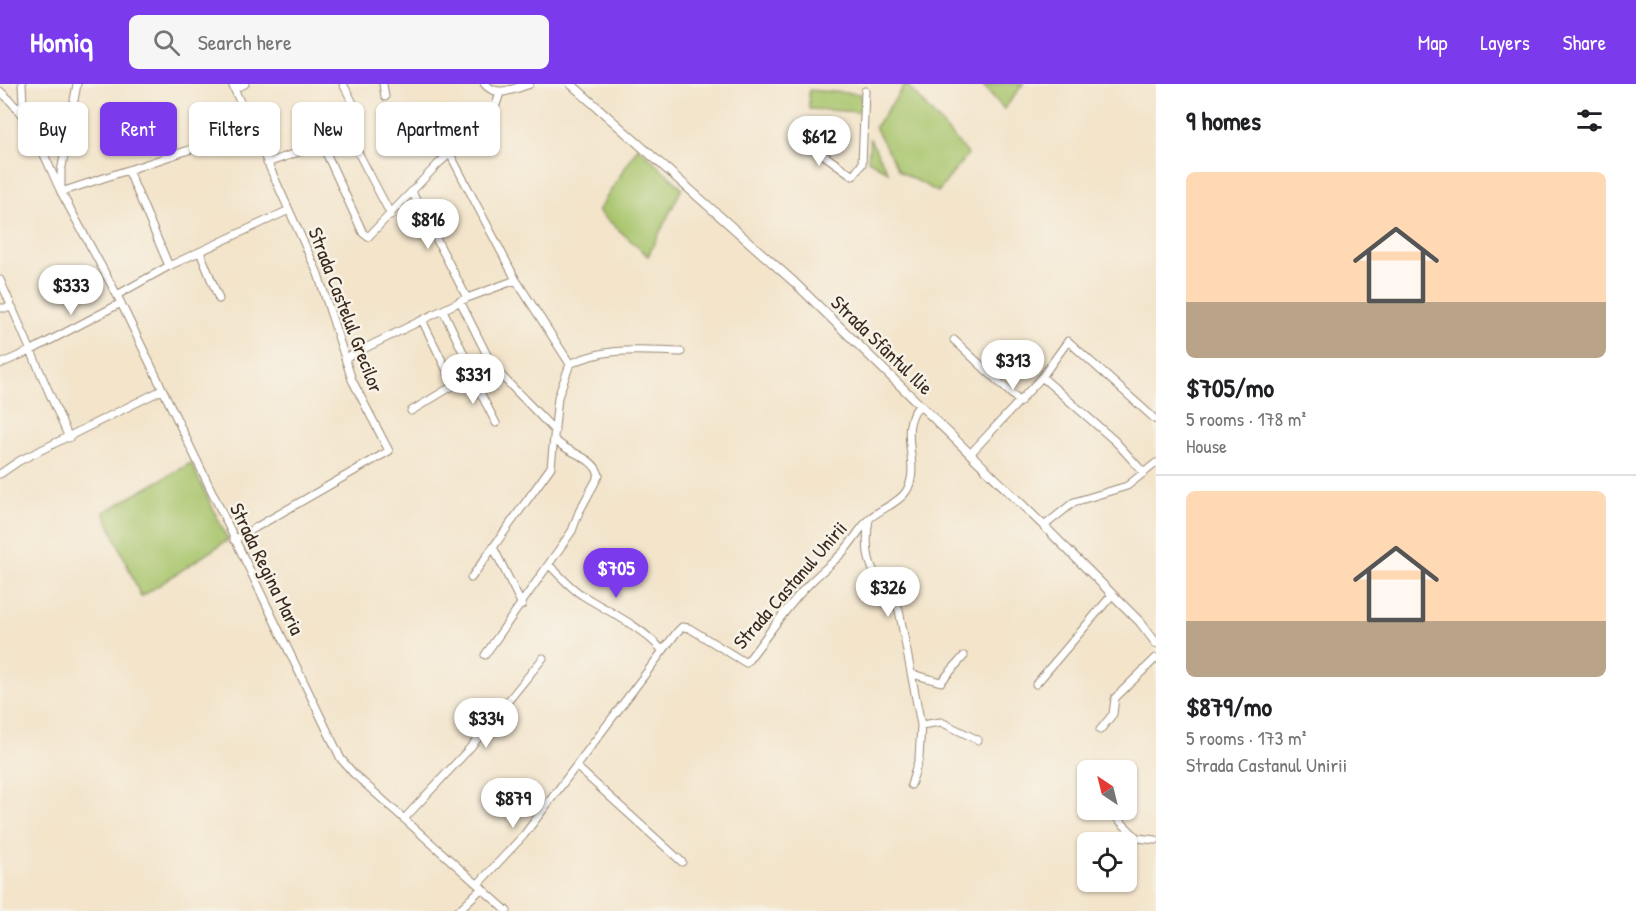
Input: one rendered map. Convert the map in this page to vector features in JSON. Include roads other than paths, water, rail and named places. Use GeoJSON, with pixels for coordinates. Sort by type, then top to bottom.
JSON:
{"type":"FeatureCollection","features":[{"type":"Feature","properties":{"kind":"street"},"geometry":{"type":"LineString","coordinates":[[22,84],[23,102]]}},
{"type":"Feature","properties":{"kind":"street"},"geometry":{"type":"LineString","coordinates":[[77,84],[61,172],[61,192],[189,152]]}},
{"type":"Feature","properties":{"kind":"street"},"geometry":{"type":"LineString","coordinates":[[233,86],[245,84]]}},
{"type":"Feature","properties":{"kind":"street"},"geometry":{"type":"LineString","coordinates":[[344,84],[353,102]]}},
{"type":"Feature","properties":{"kind":"street"},"geometry":{"type":"LineString","coordinates":[[383,84],[385,98]]}},
{"type":"Feature","properties":{"kind":"street"},"geometry":{"type":"LineString","coordinates":[[484,84],[490,90],[500,93],[529,84]]}},
{"type":"Feature","properties":{"kind":"street","name":"Strada Sfântul Ilie"},"geometry":{"type":"LineString","coordinates":[[575,85],[794,282],[971,453],[1112,595],[1156,643]]}},
{"type":"Feature","properties":{"kind":"street","name":"Strada Castelul Grecilor"},"geometry":{"type":"LineString","coordinates":[[233,86],[240,102]]}},
{"type":"Feature","properties":{"kind":"street"},"geometry":{"type":"LineString","coordinates":[[0,91],[18,107]]}},
{"type":"Feature","properties":{"kind":"street"},"geometry":{"type":"LineString","coordinates":[[800,138],[853,176],[862,164],[865,92]]}},
{"type":"Feature","properties":{"kind":"street"},"geometry":{"type":"LineString","coordinates":[[497,102],[500,93]]}},
{"type":"Feature","properties":{"kind":"street"},"geometry":{"type":"LineString","coordinates":[[267,163],[322,144],[365,236],[373,234],[447,156]]}},
{"type":"Feature","properties":{"kind":"street","name":"Strada Regina Maria"},"geometry":{"type":"LineString","coordinates":[[43,156],[121,303],[341,759],[354,774],[507,911]]}},
{"type":"Feature","properties":{"kind":"street","name":"Strada Castelul Grecilor"},"geometry":{"type":"LineString","coordinates":[[234,540],[389,451],[352,380],[318,274],[264,156]]}},
{"type":"Feature","properties":{"kind":"street"},"geometry":{"type":"LineString","coordinates":[[360,156],[391,215]]}},
{"type":"Feature","properties":{"kind":"street"},"geometry":{"type":"LineString","coordinates":[[452,156],[516,280],[570,364]]}},
{"type":"Feature","properties":{"kind":"street"},"geometry":{"type":"LineString","coordinates":[[129,170],[169,266]]}},
{"type":"Feature","properties":{"kind":"street"},"geometry":{"type":"LineString","coordinates":[[412,192],[493,367],[554,435],[560,446],[591,462],[599,475],[579,512],[572,531],[550,566],[485,655]]}},
{"type":"Feature","properties":{"kind":"street"},"geometry":{"type":"LineString","coordinates":[[117,295],[169,266],[289,210]]}},
{"type":"Feature","properties":{"kind":"street"},"geometry":{"type":"LineString","coordinates":[[200,252],[219,299]]}},
{"type":"Feature","properties":{"kind":"street"},"geometry":{"type":"LineString","coordinates":[[0,280],[69,438]]}},
{"type":"Feature","properties":{"kind":"street"},"geometry":{"type":"LineString","coordinates":[[345,358],[463,299],[516,280]]}},
{"type":"Feature","properties":{"kind":"street"},"geometry":{"type":"LineString","coordinates":[[0,364],[32,350],[121,303]]}},
{"type":"Feature","properties":{"kind":"street"},"geometry":{"type":"LineString","coordinates":[[0,308],[12,308]]}},
{"type":"Feature","properties":{"kind":"street"},"geometry":{"type":"LineString","coordinates":[[443,310],[471,369],[471,375],[496,423]]}},
{"type":"Feature","properties":{"kind":"street"},"geometry":{"type":"LineString","coordinates":[[422,320],[454,385]]}},
{"type":"Feature","properties":{"kind":"street"},"geometry":{"type":"LineString","coordinates":[[954,340],[1020,402]]}},
{"type":"Feature","properties":{"kind":"street"},"geometry":{"type":"LineString","coordinates":[[971,453],[1042,377],[1068,340],[1156,420]]}},
{"type":"Feature","properties":{"kind":"street"},"geometry":{"type":"LineString","coordinates":[[471,578],[551,467],[558,397],[570,364],[603,351],[628,348],[681,352]]}},
{"type":"Feature","properties":{"kind":"street"},"geometry":{"type":"LineString","coordinates":[[411,411],[471,375]]}},
{"type":"Feature","properties":{"kind":"street"},"geometry":{"type":"LineString","coordinates":[[1042,377],[1115,441],[1144,473]]}},
{"type":"Feature","properties":{"kind":"street"},"geometry":{"type":"LineString","coordinates":[[0,474],[162,390]]}},
{"type":"Feature","properties":{"kind":"street","name":"Strada Castanul Unirii"},"geometry":{"type":"LineString","coordinates":[[458,911],[524,835],[677,632],[686,627],[746,663],[786,609],[842,553],[869,519],[902,496],[909,487],[911,472],[910,427],[913,416],[920,405]]}},
{"type":"Feature","properties":{"kind":"street"},"geometry":{"type":"LineString","coordinates":[[1044,526],[1074,501],[1127,486],[1156,463]]}},
{"type":"Feature","properties":{"kind":"street"},"geometry":{"type":"LineString","coordinates":[[869,519],[868,558],[874,573],[895,598],[921,725],[919,758],[912,785]]}},
{"type":"Feature","properties":{"kind":"street"},"geometry":{"type":"LineString","coordinates":[[494,549],[522,605]]}},
{"type":"Feature","properties":{"kind":"street"},"geometry":{"type":"LineString","coordinates":[[550,566],[581,594],[598,602],[645,634],[663,651]]}},
{"type":"Feature","properties":{"kind":"street"},"geometry":{"type":"LineString","coordinates":[[1036,684],[1112,595]]}},
{"type":"Feature","properties":{"kind":"street"},"geometry":{"type":"LineString","coordinates":[[912,674],[941,682],[964,656]]}},
{"type":"Feature","properties":{"kind":"street"},"geometry":{"type":"LineString","coordinates":[[404,819],[470,748],[543,658]]}},
{"type":"Feature","properties":{"kind":"street"},"geometry":{"type":"LineString","coordinates":[[1100,730],[1113,714],[1115,698],[1156,658]]}},
{"type":"Feature","properties":{"kind":"street"},"geometry":{"type":"LineString","coordinates":[[921,725],[941,722],[978,740]]}},
{"type":"Feature","properties":{"kind":"street"},"geometry":{"type":"LineString","coordinates":[[577,767],[682,862]]}},
{"type":"Feature","properties":{"kind":"street"},"geometry":{"type":"LineString","coordinates":[[1119,820],[1137,838],[1156,840]]}}]}
